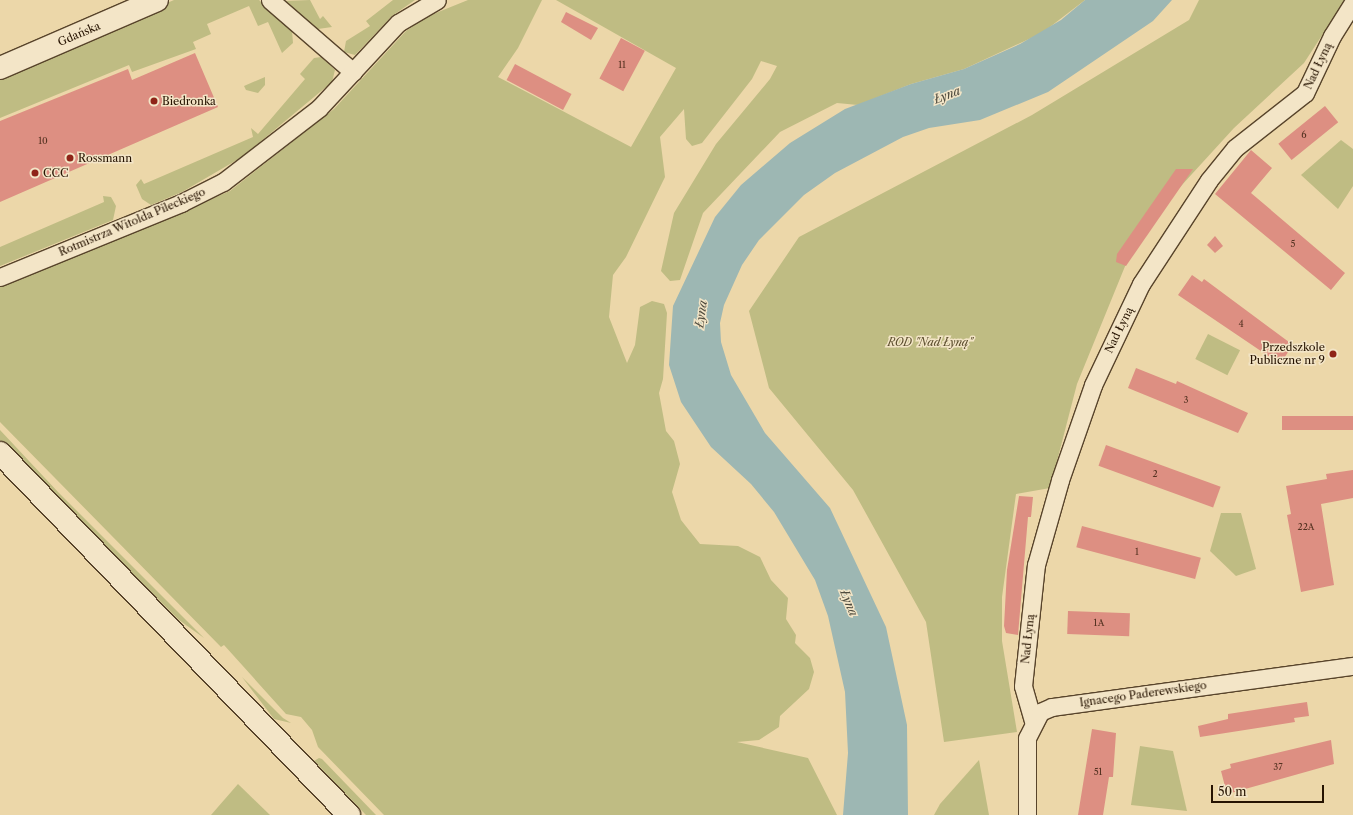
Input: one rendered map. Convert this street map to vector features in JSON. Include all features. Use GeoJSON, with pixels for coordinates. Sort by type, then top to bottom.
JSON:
{"type":"FeatureCollection","features":[{"type":"Feature","properties":{"kind":"main road","name":"Gdańska"},"geometry":{"type":"LineString","coordinates":[[0,68],[157,0]]}},
{"type":"Feature","properties":{"kind":"main road"},"geometry":{"type":"LineString","coordinates":[[0,453],[349,815]]}},
{"type":"Feature","properties":{"kind":"street"},"geometry":{"type":"LineString","coordinates":[[270,0],[353,72]]}},
{"type":"Feature","properties":{"kind":"street","name":"Rotmistrza Witolda Pileckiego"},"geometry":{"type":"LineString","coordinates":[[0,276],[181,203],[223,182],[313,113],[398,23],[437,0]]}},
{"type":"Feature","properties":{"kind":"street","name":"Nad Łyną"},"geometry":{"type":"LineString","coordinates":[[1033,721],[1023,686],[1036,565],[1060,480],[1093,385],[1141,284],[1209,180],[1235,148],[1305,93],[1332,36],[1353,3]]}},
{"type":"Feature","properties":{"kind":"street","name":"Ignacego Paderewskiego"},"geometry":{"type":"LineString","coordinates":[[1033,721],[1052,707],[1353,666]]}},
{"type":"Feature","properties":{"kind":"street"},"geometry":{"type":"LineString","coordinates":[[1027,815],[1027,738],[1033,721]]}},
{"type":"Feature","properties":{"kind":"green space"},"geometry":{"type":"Polygon","coordinates":[[[174,0],[259,0],[292,31],[293,43],[282,53],[268,22],[258,26],[249,6],[207,24],[211,34],[193,42],[196,49],[132,72],[129,65],[0,118],[0,75],[174,0]]]}},
{"type":"Feature","properties":{"kind":"green space"},"geometry":{"type":"Polygon","coordinates":[[[310,0],[320,19],[323,16],[332,27],[318,29],[285,1],[310,0]]]}},
{"type":"Feature","properties":{"kind":"green space"},"geometry":{"type":"Polygon","coordinates":[[[393,0],[415,0],[392,16],[355,55],[344,52],[346,41],[370,26],[366,21],[393,0]]]}},
{"type":"Feature","properties":{"kind":"green space"},"geometry":{"type":"Polygon","coordinates":[[[468,0],[542,0],[518,48],[498,77],[631,147],[676,68],[556,0],[1085,0],[1042,33],[964,69],[911,84],[858,105],[837,103],[780,132],[703,213],[680,280],[670,281],[661,271],[674,213],[716,144],[770,79],[777,66],[761,61],[752,79],[702,143],[692,146],[686,139],[684,109],[660,137],[665,177],[626,257],[613,275],[609,317],[627,363],[635,345],[640,307],[652,301],[664,304],[667,313],[663,379],[659,393],[666,431],[674,441],[680,464],[672,492],[681,520],[700,544],[738,546],[760,557],[771,580],[788,598],[786,619],[796,635],[795,643],[810,658],[814,672],[809,689],[780,716],[779,727],[759,740],[737,742],[808,758],[837,815],[384,815],[318,747],[312,730],[301,717],[286,714],[224,645],[221,647],[0,422],[0,287],[230,191],[334,109],[406,31],[426,17],[468,0]]]}},
{"type":"Feature","properties":{"kind":"green space","name":"ROD \"Nad Łyną\""},"geometry":{"type":"Polygon","coordinates":[[[1199,0],[1345,0],[1304,63],[1234,128],[1139,232],[1077,384],[1050,488],[1016,494],[1002,597],[1002,641],[1017,732],[944,742],[926,622],[853,490],[769,388],[749,311],[799,237],[1032,115],[1189,20],[1199,0]]]}},
{"type":"Feature","properties":{"kind":"green space"},"geometry":{"type":"Polygon","coordinates":[[[321,57],[335,70],[332,82],[242,157],[182,192],[151,205],[142,199],[136,185],[141,179],[144,184],[253,137],[251,128],[258,134],[305,79],[300,74],[314,58],[321,57]]]}},
{"type":"Feature","properties":{"kind":"green space"},"geometry":{"type":"Polygon","coordinates":[[[265,77],[265,85],[258,93],[246,90],[244,86],[265,77]]]}},
{"type":"Feature","properties":{"kind":"green space"},"geometry":{"type":"Polygon","coordinates":[[[1341,140],[1353,149],[1353,186],[1338,209],[1301,175],[1341,140]]]}},
{"type":"Feature","properties":{"kind":"green space"},"geometry":{"type":"Polygon","coordinates":[[[103,196],[111,197],[116,206],[113,220],[0,266],[0,247],[104,202],[103,196]]]}},
{"type":"Feature","properties":{"kind":"green space"},"geometry":{"type":"Polygon","coordinates":[[[1208,334],[1240,350],[1227,375],[1195,359],[1208,334]]]}},
{"type":"Feature","properties":{"kind":"green space"},"geometry":{"type":"Polygon","coordinates":[[[0,430],[58,492],[204,638],[179,620],[22,464],[0,440],[0,430]]]}},
{"type":"Feature","properties":{"kind":"green space"},"geometry":{"type":"Polygon","coordinates":[[[1221,513],[1241,513],[1256,569],[1236,576],[1210,551],[1221,513]]]}},
{"type":"Feature","properties":{"kind":"green space"},"geometry":{"type":"Polygon","coordinates":[[[242,677],[283,718],[291,723],[274,719],[242,677]]]}},
{"type":"Feature","properties":{"kind":"green space"},"geometry":{"type":"Polygon","coordinates":[[[1140,746],[1173,751],[1187,811],[1131,805],[1140,746]]]}},
{"type":"Feature","properties":{"kind":"green space"},"geometry":{"type":"Polygon","coordinates":[[[319,758],[322,759],[376,815],[366,815],[314,761],[319,758]]]}},
{"type":"Feature","properties":{"kind":"green space"},"geometry":{"type":"Polygon","coordinates":[[[979,760],[989,815],[934,815],[940,804],[979,760]]]}},
{"type":"Feature","properties":{"kind":"green space"},"geometry":{"type":"Polygon","coordinates":[[[238,784],[270,815],[211,815],[238,784]]]}},
{"type":"Feature","properties":{"kind":"water","name":"Łyna"},"geometry":{"type":"Polygon","coordinates":[[[1085,0],[1172,0],[1153,21],[1048,92],[980,120],[929,128],[903,137],[835,173],[804,195],[759,240],[742,265],[724,305],[720,323],[721,342],[731,375],[765,433],[830,508],[886,627],[907,725],[908,815],[843,815],[848,753],[845,692],[828,616],[815,580],[774,512],[751,484],[711,447],[681,402],[669,365],[673,306],[715,217],[741,185],[790,143],[845,109],[911,84],[964,69],[1020,44],[1061,20],[1085,0]]]}},
{"type":"Feature","properties":{"kind":"building"},"geometry":{"type":"Polygon","coordinates":[[[566,12],[598,28],[591,40],[561,22],[566,12]]]}},
{"type":"Feature","properties":{"kind":"building"},"geometry":{"type":"Polygon","coordinates":[[[621,38],[645,51],[623,91],[599,79],[621,38]]]}},
{"type":"Feature","properties":{"kind":"building"},"geometry":{"type":"Polygon","coordinates":[[[195,53],[218,107],[0,202],[0,121],[128,69],[132,80],[195,53]]]}},
{"type":"Feature","properties":{"kind":"building"},"geometry":{"type":"Polygon","coordinates":[[[515,64],[572,94],[563,110],[507,80],[515,64]]]}},
{"type":"Feature","properties":{"kind":"building"},"geometry":{"type":"Polygon","coordinates":[[[1325,106],[1338,122],[1292,160],[1278,144],[1325,106]]]}},
{"type":"Feature","properties":{"kind":"building"},"geometry":{"type":"Polygon","coordinates":[[[1251,150],[1272,168],[1251,193],[1345,273],[1331,290],[1215,194],[1251,150]]]}},
{"type":"Feature","properties":{"kind":"building"},"geometry":{"type":"Polygon","coordinates":[[[1176,169],[1193,169],[1126,266],[1116,262],[1117,254],[1176,169]]]}},
{"type":"Feature","properties":{"kind":"building"},"geometry":{"type":"Polygon","coordinates":[[[1215,236],[1223,246],[1215,253],[1207,245],[1215,236]]]}},
{"type":"Feature","properties":{"kind":"building"},"geometry":{"type":"Polygon","coordinates":[[[1192,275],[1202,282],[1204,279],[1293,345],[1280,364],[1178,295],[1192,275]]]}},
{"type":"Feature","properties":{"kind":"building"},"geometry":{"type":"Polygon","coordinates":[[[1136,368],[1176,384],[1177,381],[1248,413],[1238,433],[1128,388],[1136,368]]]}},
{"type":"Feature","properties":{"kind":"building"},"geometry":{"type":"Polygon","coordinates":[[[1282,416],[1353,416],[1353,430],[1282,430],[1282,416]]]}},
{"type":"Feature","properties":{"kind":"building"},"geometry":{"type":"Polygon","coordinates":[[[1106,445],[1221,487],[1213,507],[1098,466],[1106,445]]]}},
{"type":"Feature","properties":{"kind":"building"},"geometry":{"type":"Polygon","coordinates":[[[1353,470],[1353,498],[1321,504],[1334,585],[1301,592],[1287,515],[1291,514],[1286,486],[1327,479],[1326,474],[1353,470]]]}},
{"type":"Feature","properties":{"kind":"building"},"geometry":{"type":"Polygon","coordinates":[[[1019,496],[1033,497],[1031,517],[1028,517],[1018,635],[1006,633],[1004,626],[1007,570],[1019,496]]]}},
{"type":"Feature","properties":{"kind":"building"},"geometry":{"type":"Polygon","coordinates":[[[1082,526],[1201,558],[1195,579],[1076,547],[1082,526]]]}},
{"type":"Feature","properties":{"kind":"building"},"geometry":{"type":"Polygon","coordinates":[[[1068,611],[1130,613],[1129,636],[1067,634],[1068,611]]]}},
{"type":"Feature","properties":{"kind":"building"},"geometry":{"type":"Polygon","coordinates":[[[1307,702],[1309,716],[1294,718],[1295,722],[1200,737],[1198,726],[1228,719],[1228,714],[1307,702]]]}},
{"type":"Feature","properties":{"kind":"building"},"geometry":{"type":"Polygon","coordinates":[[[1092,729],[1116,733],[1113,777],[1109,777],[1103,815],[1078,815],[1092,729]]]}},
{"type":"Feature","properties":{"kind":"building"},"geometry":{"type":"Polygon","coordinates":[[[1331,740],[1334,764],[1227,794],[1221,771],[1231,768],[1230,764],[1331,740]]]}},
{"type":"Feature","properties":{"kind":"place","name":"Biedronka"},"geometry":{"type":"Point","coordinates":[154,101]}},
{"type":"Feature","properties":{"kind":"place","name":"Rossmann"},"geometry":{"type":"Point","coordinates":[70,158]}},
{"type":"Feature","properties":{"kind":"place","name":"CCC"},"geometry":{"type":"Point","coordinates":[35,173]}},
{"type":"Feature","properties":{"kind":"place","name":"Przedszkole Publiczne nr 9"},"geometry":{"type":"Point","coordinates":[1333,354]}}]}
